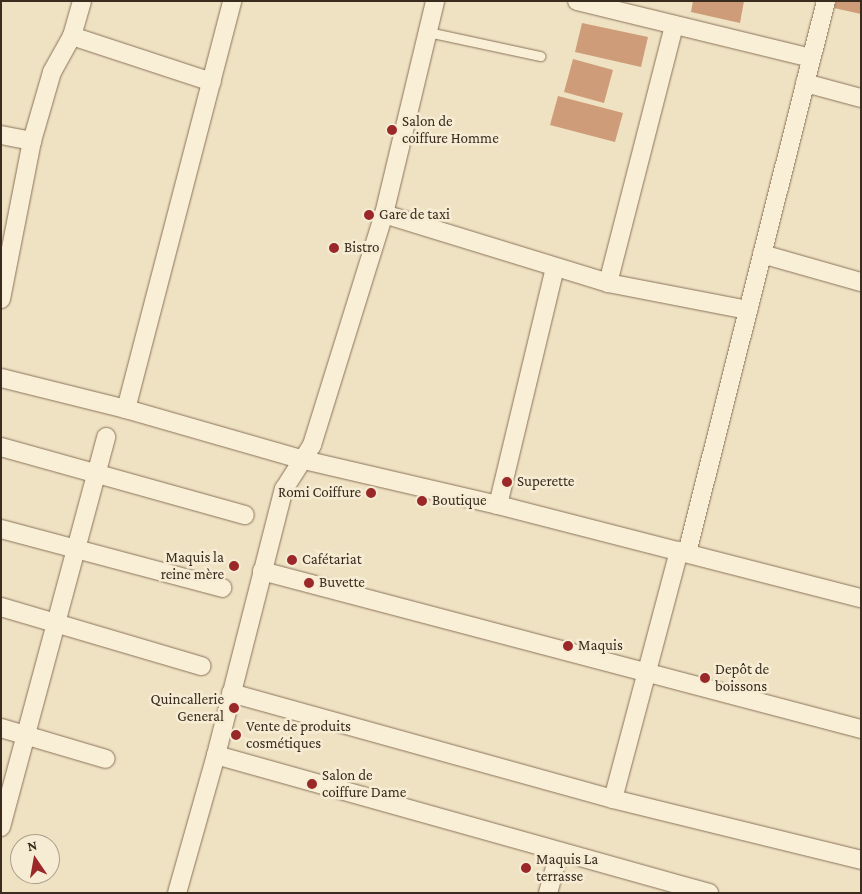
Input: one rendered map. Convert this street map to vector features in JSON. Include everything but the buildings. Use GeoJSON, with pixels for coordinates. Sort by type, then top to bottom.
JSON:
{"type":"FeatureCollection","features":[{"type":"Feature","properties":{"kind":"street"},"geometry":{"type":"LineString","coordinates":[[1,299],[3,277],[32,141],[52,72],[72,36],[82,1]]}},
{"type":"Feature","properties":{"kind":"street"},"geometry":{"type":"LineString","coordinates":[[126,409],[232,1]]}},
{"type":"Feature","properties":{"kind":"street"},"geometry":{"type":"LineString","coordinates":[[177,893],[216,755],[262,571],[287,481],[304,460],[318,429],[384,214],[435,1]]}},
{"type":"Feature","properties":{"kind":"street"},"geometry":{"type":"LineString","coordinates":[[578,1],[811,58]]}},
{"type":"Feature","properties":{"kind":"street"},"geometry":{"type":"LineString","coordinates":[[613,799],[645,672],[683,552],[748,310],[826,1]]}},
{"type":"Feature","properties":{"kind":"street"},"geometry":{"type":"LineString","coordinates":[[608,283],[674,26]]}},
{"type":"Feature","properties":{"kind":"street"},"geometry":{"type":"LineString","coordinates":[[72,36],[212,82]]}},
{"type":"Feature","properties":{"kind":"street"},"geometry":{"type":"LineString","coordinates":[[805,83],[861,98]]}},
{"type":"Feature","properties":{"kind":"street"},"geometry":{"type":"LineString","coordinates":[[1,135],[32,141]]}},
{"type":"Feature","properties":{"kind":"street"},"geometry":{"type":"LineString","coordinates":[[384,214],[608,283],[748,310]]}},
{"type":"Feature","properties":{"kind":"street"},"geometry":{"type":"LineString","coordinates":[[762,254],[861,282]]}},
{"type":"Feature","properties":{"kind":"street"},"geometry":{"type":"LineString","coordinates":[[498,505],[555,268]]}},
{"type":"Feature","properties":{"kind":"street"},"geometry":{"type":"LineString","coordinates":[[1,378],[126,409],[304,460],[498,505],[861,598]]}},
{"type":"Feature","properties":{"kind":"street"},"geometry":{"type":"LineString","coordinates":[[1,827],[106,437]]}},
{"type":"Feature","properties":{"kind":"street"},"geometry":{"type":"LineString","coordinates":[[1,447],[97,471],[245,515]]}},
{"type":"Feature","properties":{"kind":"street"},"geometry":{"type":"LineString","coordinates":[[1,529],[222,588]]}},
{"type":"Feature","properties":{"kind":"street"},"geometry":{"type":"LineString","coordinates":[[262,571],[861,729]]}},
{"type":"Feature","properties":{"kind":"street"},"geometry":{"type":"LineString","coordinates":[[1,607],[56,621],[202,666]]}},
{"type":"Feature","properties":{"kind":"street"},"geometry":{"type":"LineString","coordinates":[[231,693],[613,799],[861,860]]}},
{"type":"Feature","properties":{"kind":"street"},"geometry":{"type":"LineString","coordinates":[[1,728],[106,759]]}},
{"type":"Feature","properties":{"kind":"street"},"geometry":{"type":"LineString","coordinates":[[216,755],[559,853],[709,893]]}},
{"type":"Feature","properties":{"kind":"street"},"geometry":{"type":"LineString","coordinates":[[548,893],[559,853]]}},
{"type":"Feature","properties":{"kind":"lane"},"geometry":{"type":"LineString","coordinates":[[428,32],[540,56]]}},
{"type":"Feature","properties":{"kind":"place","name":"Salon de coiffure Homme"},"geometry":{"type":"Point","coordinates":[392,130]}},
{"type":"Feature","properties":{"kind":"place","name":"Gare de taxi"},"geometry":{"type":"Point","coordinates":[369,215]}},
{"type":"Feature","properties":{"kind":"place","name":"Bistro"},"geometry":{"type":"Point","coordinates":[334,248]}},
{"type":"Feature","properties":{"kind":"place","name":"Superette"},"geometry":{"type":"Point","coordinates":[507,482]}},
{"type":"Feature","properties":{"kind":"place","name":"Romi Coiffure"},"geometry":{"type":"Point","coordinates":[371,493]}},
{"type":"Feature","properties":{"kind":"place","name":"Boutique"},"geometry":{"type":"Point","coordinates":[422,501]}},
{"type":"Feature","properties":{"kind":"place","name":"Cafétariat"},"geometry":{"type":"Point","coordinates":[292,560]}},
{"type":"Feature","properties":{"kind":"place","name":"Maquis la reine mère"},"geometry":{"type":"Point","coordinates":[234,566]}},
{"type":"Feature","properties":{"kind":"place","name":"Buvette"},"geometry":{"type":"Point","coordinates":[309,583]}},
{"type":"Feature","properties":{"kind":"place","name":"Maquis"},"geometry":{"type":"Point","coordinates":[568,646]}},
{"type":"Feature","properties":{"kind":"place","name":"Depôt de boissons"},"geometry":{"type":"Point","coordinates":[705,678]}},
{"type":"Feature","properties":{"kind":"place","name":"Quincallerie General"},"geometry":{"type":"Point","coordinates":[234,708]}},
{"type":"Feature","properties":{"kind":"place","name":"Vente de produits cosmétiques"},"geometry":{"type":"Point","coordinates":[236,735]}},
{"type":"Feature","properties":{"kind":"place","name":"Salon de coiffure Dame"},"geometry":{"type":"Point","coordinates":[312,784]}},
{"type":"Feature","properties":{"kind":"place","name":"Maquis La terrasse"},"geometry":{"type":"Point","coordinates":[526,868]}}]}
